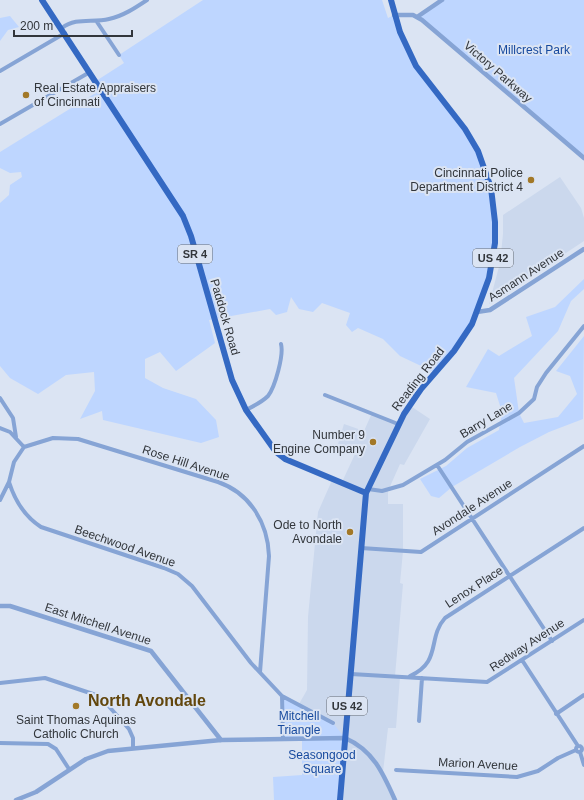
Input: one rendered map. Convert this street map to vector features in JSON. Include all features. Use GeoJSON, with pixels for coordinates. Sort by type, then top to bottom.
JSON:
{"type":"FeatureCollection","features":[{"type":"Feature","properties":{"kind":"main road","name":"Paddock Road"},"geometry":{"type":"LineString","coordinates":[[42,0],[183,216],[191,236],[232,380],[246,410],[270,447],[280,456],[367,491]]}},
{"type":"Feature","properties":{"kind":"main road","name":"Reading Road"},"geometry":{"type":"LineString","coordinates":[[340,800],[367,491],[398,424],[421,389],[454,351],[477,312],[489,278],[494,253],[496,222],[490,188],[484,166],[472,140],[416,66],[394,15],[391,0]]}},
{"type":"Feature","properties":{"kind":"street"},"geometry":{"type":"LineString","coordinates":[[0,71],[63,31],[76,21],[97,22],[122,15],[147,0]]}},
{"type":"Feature","properties":{"kind":"street"},"geometry":{"type":"LineString","coordinates":[[394,15],[417,17],[442,0]]}},
{"type":"Feature","properties":{"kind":"street","name":"Victory Parkway"},"geometry":{"type":"LineString","coordinates":[[417,17],[584,158]]}},
{"type":"Feature","properties":{"kind":"street"},"geometry":{"type":"LineString","coordinates":[[97,22],[119,55]]}},
{"type":"Feature","properties":{"kind":"street"},"geometry":{"type":"LineString","coordinates":[[0,124],[90,72]]}},
{"type":"Feature","properties":{"kind":"street","name":"Asmann Avenue"},"geometry":{"type":"LineString","coordinates":[[477,312],[490,310],[584,249]]}},
{"type":"Feature","properties":{"kind":"street","name":"Barry Lane"},"geometry":{"type":"LineString","coordinates":[[367,491],[382,492],[396,488],[451,456],[467,442],[519,413],[534,399],[538,387],[546,373],[584,326]]}},
{"type":"Feature","properties":{"kind":"street"},"geometry":{"type":"LineString","coordinates":[[246,410],[263,400],[272,389],[278,369],[282,349],[281,344]]}},
{"type":"Feature","properties":{"kind":"street"},"geometry":{"type":"LineString","coordinates":[[325,395],[398,424]]}},
{"type":"Feature","properties":{"kind":"street"},"geometry":{"type":"LineString","coordinates":[[0,398],[13,418],[16,437]]}},
{"type":"Feature","properties":{"kind":"street"},"geometry":{"type":"LineString","coordinates":[[0,428],[10,432],[24,447],[14,462],[9,482],[0,500]]}},
{"type":"Feature","properties":{"kind":"street","name":"Rose Hill Avenue"},"geometry":{"type":"LineString","coordinates":[[24,447],[53,438],[77,439],[221,482],[246,500],[262,522],[269,547],[260,672]]}},
{"type":"Feature","properties":{"kind":"street","name":"Avondale Avenue"},"geometry":{"type":"LineString","coordinates":[[361,548],[421,552],[584,446]]}},
{"type":"Feature","properties":{"kind":"street"},"geometry":{"type":"LineString","coordinates":[[437,465],[552,641]]}},
{"type":"Feature","properties":{"kind":"street","name":"Beechwood Avenue"},"geometry":{"type":"LineString","coordinates":[[9,482],[21,510],[41,527],[178,574],[192,586],[251,664],[282,696],[333,724]]}},
{"type":"Feature","properties":{"kind":"street","name":"Lenox Place"},"geometry":{"type":"LineString","coordinates":[[408,677],[418,672],[427,663],[433,652],[436,632],[445,618],[584,528]]}},
{"type":"Feature","properties":{"kind":"street","name":"East Mitchell Avenue"},"geometry":{"type":"LineString","coordinates":[[0,606],[10,606],[151,651],[220,740]]}},
{"type":"Feature","properties":{"kind":"street","name":"Redway Avenue"},"geometry":{"type":"LineString","coordinates":[[408,677],[487,682],[584,620]]}},
{"type":"Feature","properties":{"kind":"street"},"geometry":{"type":"LineString","coordinates":[[522,660],[580,749],[584,765]]}},
{"type":"Feature","properties":{"kind":"street"},"geometry":{"type":"LineString","coordinates":[[350,674],[408,677]]}},
{"type":"Feature","properties":{"kind":"street"},"geometry":{"type":"LineString","coordinates":[[0,683],[45,678],[96,695],[105,702],[129,729],[133,738],[134,748]]}},
{"type":"Feature","properties":{"kind":"street"},"geometry":{"type":"LineString","coordinates":[[419,721],[422,678]]}},
{"type":"Feature","properties":{"kind":"street"},"geometry":{"type":"LineString","coordinates":[[556,714],[584,695]]}},
{"type":"Feature","properties":{"kind":"street"},"geometry":{"type":"LineString","coordinates":[[282,696],[283,738]]}},
{"type":"Feature","properties":{"kind":"street"},"geometry":{"type":"LineString","coordinates":[[16,800],[36,792],[69,769],[101,752],[220,740],[345,738],[359,746],[375,760],[383,772],[395,800]]}},
{"type":"Feature","properties":{"kind":"street"},"geometry":{"type":"LineString","coordinates":[[0,743],[48,744],[56,749],[69,769]]}},
{"type":"Feature","properties":{"kind":"street","name":"Marion Avenue"},"geometry":{"type":"LineString","coordinates":[[396,770],[517,777],[538,771],[558,758],[580,749]]}},
{"type":"Feature","properties":{"kind":"shaded area"},"geometry":{"type":"Polygon","coordinates":[[[560,177],[581,208],[584,218],[584,241],[489,304],[500,263],[503,215],[560,177]]]}},
{"type":"Feature","properties":{"kind":"shaded area"},"geometry":{"type":"Polygon","coordinates":[[[409,405],[430,419],[404,465],[400,464],[388,491],[388,504],[403,504],[403,551],[400,583],[403,584],[395,676],[400,677],[396,728],[388,728],[383,772],[395,800],[340,800],[299,704],[307,690],[308,617],[318,512],[333,478],[342,482],[356,452],[338,444],[344,424],[364,431],[372,413],[398,423],[409,405]]]}},
{"type":"Feature","properties":{"kind":"green space"},"geometry":{"type":"Polygon","coordinates":[[[203,0],[382,0],[388,18],[394,15],[407,49],[472,140],[493,200],[495,243],[477,312],[436,373],[400,356],[383,339],[358,328],[352,332],[346,325],[350,313],[322,303],[313,312],[299,309],[291,297],[287,312],[276,315],[270,309],[209,320],[215,343],[176,371],[160,352],[145,359],[145,378],[163,388],[196,399],[216,420],[219,437],[201,443],[103,420],[102,411],[80,419],[95,391],[94,372],[66,375],[38,394],[10,378],[0,366],[0,203],[9,195],[10,185],[22,177],[21,172],[10,173],[0,168],[0,152],[102,89],[96,81],[124,63],[119,55],[203,0]]]}},
{"type":"Feature","properties":{"kind":"green space","name":"Millcrest Park"},"geometry":{"type":"Polygon","coordinates":[[[442,0],[584,0],[584,158],[417,17],[442,0]]]}},
{"type":"Feature","properties":{"kind":"green space"},"geometry":{"type":"Polygon","coordinates":[[[10,16],[19,27],[8,30],[0,41],[0,18],[10,16]]]}},
{"type":"Feature","properties":{"kind":"green space"},"geometry":{"type":"Polygon","coordinates":[[[584,279],[584,289],[571,301],[558,331],[514,378],[519,413],[524,423],[558,417],[577,394],[570,376],[556,371],[584,336],[583,419],[549,432],[520,447],[452,487],[439,498],[431,496],[420,479],[446,466],[467,448],[499,430],[502,412],[496,393],[466,387],[488,349],[499,356],[532,336],[526,317],[555,307],[584,279]]]}},
{"type":"Feature","properties":{"kind":"green space","name":"Seasongood Square"},"geometry":{"type":"Polygon","coordinates":[[[282,696],[333,723],[345,738],[340,800],[274,800],[273,777],[302,775],[302,739],[283,739],[282,696]]]}},
{"type":"Feature","properties":{"kind":"place","name":"Real Estate Appraisers of Cincinnati"},"geometry":{"type":"Point","coordinates":[26,95]}},
{"type":"Feature","properties":{"kind":"place","name":"Cincinnati Police Department District 4"},"geometry":{"type":"Point","coordinates":[531,180]}},
{"type":"Feature","properties":{"kind":"place","name":"Number 9 Engine Company"},"geometry":{"type":"Point","coordinates":[373,442]}},
{"type":"Feature","properties":{"kind":"place","name":"Ode to North Avondale"},"geometry":{"type":"Point","coordinates":[350,532]}},
{"type":"Feature","properties":{"kind":"place","name":"Saint Thomas Aquinas Catholic Church"},"geometry":{"type":"Point","coordinates":[76,706]}},
{"type":"Feature","properties":{"kind":"district","name":"North Avondale"},"geometry":{"type":"Point","coordinates":[147,700]}},
{"type":"Feature","properties":{"kind":"park label","name":"Mitchell Triangle"},"geometry":{"type":"Point","coordinates":[299,723]}}]}
